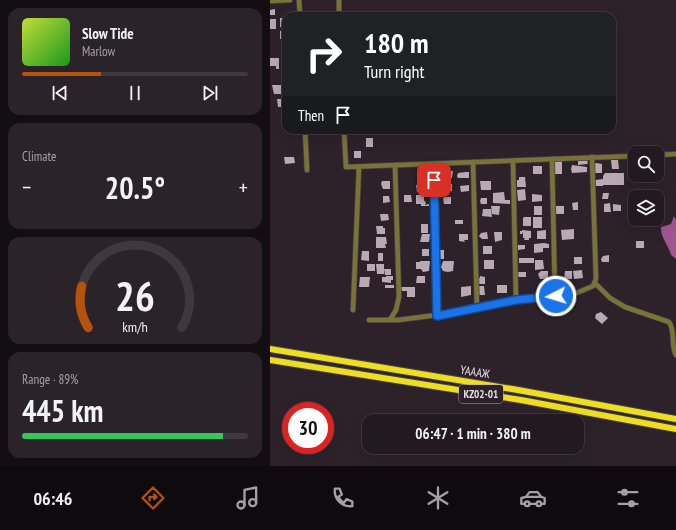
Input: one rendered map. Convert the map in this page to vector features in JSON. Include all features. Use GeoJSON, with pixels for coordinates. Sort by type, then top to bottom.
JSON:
{"type":"FeatureCollection","features":[{"type":"Feature","properties":{"kind":"highway"},"geometry":{"type":"LineString","coordinates":[[270,346],[290,352]]}},
{"type":"Feature","properties":{"kind":"highway","name":"ҮАААЖ"},"geometry":{"type":"LineString","coordinates":[[270,349],[518,390],[676,419]]}},
{"type":"Feature","properties":{"kind":"highway","name":"ҮАААЖ"},"geometry":{"type":"LineString","coordinates":[[270,361],[521,400],[676,429]]}},
{"type":"Feature","properties":{"kind":"street"},"geometry":{"type":"LineString","coordinates":[[270,1],[290,0]]}},
{"type":"Feature","properties":{"kind":"street"},"geometry":{"type":"LineString","coordinates":[[299,0],[300,12]]}},
{"type":"Feature","properties":{"kind":"street"},"geometry":{"type":"LineString","coordinates":[[339,0],[340,12]]}},
{"type":"Feature","properties":{"kind":"street"},"geometry":{"type":"LineString","coordinates":[[305,134],[307,170]]}},
{"type":"Feature","properties":{"kind":"street"},"geometry":{"type":"LineString","coordinates":[[344,134],[346,167],[628,156]]}},
{"type":"Feature","properties":{"kind":"street"},"geometry":{"type":"LineString","coordinates":[[664,155],[676,154]]}},
{"type":"Feature","properties":{"kind":"street"},"geometry":{"type":"LineString","coordinates":[[592,158],[595,283],[610,298],[625,307],[674,325],[674,351],[676,355]]}},
{"type":"Feature","properties":{"kind":"street"},"geometry":{"type":"LineString","coordinates":[[552,159],[556,296]]}},
{"type":"Feature","properties":{"kind":"street"},"geometry":{"type":"LineString","coordinates":[[513,161],[516,300]]}},
{"type":"Feature","properties":{"kind":"street"},"geometry":{"type":"LineString","coordinates":[[473,162],[477,308]]}},
{"type":"Feature","properties":{"kind":"street"},"geometry":{"type":"LineString","coordinates":[[434,164],[438,290],[437,316]]}},
{"type":"Feature","properties":{"kind":"street"},"geometry":{"type":"LineString","coordinates":[[390,320],[396,310],[399,297],[396,165]]}},
{"type":"Feature","properties":{"kind":"street"},"geometry":{"type":"LineString","coordinates":[[353,310],[359,167]]}},
{"type":"Feature","properties":{"kind":"street"},"geometry":{"type":"LineString","coordinates":[[369,320],[390,320],[437,316],[516,300],[556,296],[567,297],[593,286],[595,283]]}},
{"type":"Feature","properties":{"kind":"shaded area"},"geometry":{"type":"Polygon","coordinates":[[[674,216],[676,220],[676,259],[671,255],[661,231],[661,227],[671,224],[674,216]]]}},
{"type":"Feature","properties":{"kind":"building"},"geometry":{"type":"Polygon","coordinates":[[[275,9],[275,15],[270,15],[270,10],[275,9]]]}},
{"type":"Feature","properties":{"kind":"building"},"geometry":{"type":"Polygon","coordinates":[[[280,18],[282,18],[282,27],[280,27],[280,18]]]}},
{"type":"Feature","properties":{"kind":"building"},"geometry":{"type":"Polygon","coordinates":[[[270,19],[276,19],[276,29],[270,29],[270,19]]]}},
{"type":"Feature","properties":{"kind":"building"},"geometry":{"type":"Polygon","coordinates":[[[280,31],[282,31],[282,39],[280,39],[280,31]]]}},
{"type":"Feature","properties":{"kind":"building"},"geometry":{"type":"Polygon","coordinates":[[[270,58],[279,58],[279,69],[276,69],[276,66],[270,66],[270,58]]]}},
{"type":"Feature","properties":{"kind":"building"},"geometry":{"type":"Polygon","coordinates":[[[272,85],[281,85],[281,94],[274,94],[272,85]]]}},
{"type":"Feature","properties":{"kind":"building"},"geometry":{"type":"Polygon","coordinates":[[[277,99],[281,99],[281,107],[278,107],[277,99]]]}},
{"type":"Feature","properties":{"kind":"building"},"geometry":{"type":"Polygon","coordinates":[[[366,138],[373,138],[373,147],[366,147],[366,138]]]}},
{"type":"Feature","properties":{"kind":"building"},"geometry":{"type":"Polygon","coordinates":[[[354,151],[361,151],[361,158],[354,158],[354,151]]]}},
{"type":"Feature","properties":{"kind":"building"},"geometry":{"type":"Polygon","coordinates":[[[284,157],[294,157],[295,163],[285,164],[284,157]]]}},
{"type":"Feature","properties":{"kind":"building"},"geometry":{"type":"Polygon","coordinates":[[[578,160],[587,160],[588,163],[578,165],[578,160]]]}},
{"type":"Feature","properties":{"kind":"building"},"geometry":{"type":"Polygon","coordinates":[[[611,160],[618,160],[619,169],[612,169],[611,160]]]}},
{"type":"Feature","properties":{"kind":"building"},"geometry":{"type":"Polygon","coordinates":[[[554,161],[562,161],[562,174],[555,174],[554,161]]]}},
{"type":"Feature","properties":{"kind":"building"},"geometry":{"type":"Polygon","coordinates":[[[594,164],[602,164],[602,173],[594,173],[594,164]]]}},
{"type":"Feature","properties":{"kind":"building"},"geometry":{"type":"Polygon","coordinates":[[[572,165],[587,167],[587,172],[572,173],[572,165]]]}},
{"type":"Feature","properties":{"kind":"building"},"geometry":{"type":"Polygon","coordinates":[[[533,166],[542,166],[542,174],[533,174],[533,166]]]}},
{"type":"Feature","properties":{"kind":"building"},"geometry":{"type":"Polygon","coordinates":[[[448,171],[453,171],[452,178],[442,178],[442,174],[448,174],[448,171]]]}},
{"type":"Feature","properties":{"kind":"building"},"geometry":{"type":"Polygon","coordinates":[[[469,172],[469,178],[458,178],[457,176],[458,173],[469,172]]]}},
{"type":"Feature","properties":{"kind":"building"},"geometry":{"type":"Polygon","coordinates":[[[605,173],[624,173],[624,185],[595,186],[595,180],[603,179],[605,173]]]}},
{"type":"Feature","properties":{"kind":"building"},"geometry":{"type":"Polygon","coordinates":[[[519,177],[525,177],[526,187],[517,187],[517,180],[519,180],[519,177]]]}},
{"type":"Feature","properties":{"kind":"building"},"geometry":{"type":"Polygon","coordinates":[[[382,181],[390,181],[390,189],[383,189],[381,184],[382,181]]]}},
{"type":"Feature","properties":{"kind":"building"},"geometry":{"type":"Polygon","coordinates":[[[480,181],[491,181],[491,190],[481,190],[480,181]]]}},
{"type":"Feature","properties":{"kind":"building"},"geometry":{"type":"Polygon","coordinates":[[[425,184],[426,191],[417,192],[416,185],[425,184]]]}},
{"type":"Feature","properties":{"kind":"building"},"geometry":{"type":"Polygon","coordinates":[[[446,184],[452,184],[452,191],[446,191],[446,184]]]}},
{"type":"Feature","properties":{"kind":"building"},"geometry":{"type":"Polygon","coordinates":[[[469,185],[469,191],[461,192],[460,186],[469,185]]]}},
{"type":"Feature","properties":{"kind":"building"},"geometry":{"type":"Polygon","coordinates":[[[525,189],[526,200],[518,201],[517,190],[525,189]]]}},
{"type":"Feature","properties":{"kind":"building"},"geometry":{"type":"Polygon","coordinates":[[[504,192],[505,200],[510,200],[510,204],[493,203],[493,193],[504,192]]]}},
{"type":"Feature","properties":{"kind":"building"},"geometry":{"type":"Polygon","coordinates":[[[603,193],[609,193],[608,199],[602,199],[603,193]]]}},
{"type":"Feature","properties":{"kind":"building"},"geometry":{"type":"Polygon","coordinates":[[[532,194],[542,195],[542,201],[532,202],[532,194]]]}},
{"type":"Feature","properties":{"kind":"building"},"geometry":{"type":"Polygon","coordinates":[[[404,195],[411,195],[412,202],[404,202],[404,195]]]}},
{"type":"Feature","properties":{"kind":"building"},"geometry":{"type":"Polygon","coordinates":[[[416,195],[424,195],[425,205],[429,204],[429,206],[421,206],[421,204],[416,204],[416,195]]]}},
{"type":"Feature","properties":{"kind":"building"},"geometry":{"type":"Polygon","coordinates":[[[383,196],[389,196],[390,202],[383,203],[383,196]]]}},
{"type":"Feature","properties":{"kind":"building"},"geometry":{"type":"Polygon","coordinates":[[[451,197],[451,204],[444,204],[443,198],[451,197]]]}},
{"type":"Feature","properties":{"kind":"building"},"geometry":{"type":"Polygon","coordinates":[[[481,198],[487,198],[487,204],[481,204],[481,198]]]}},
{"type":"Feature","properties":{"kind":"building"},"geometry":{"type":"Polygon","coordinates":[[[578,202],[578,210],[573,210],[572,203],[578,202]]]}},
{"type":"Feature","properties":{"kind":"building"},"geometry":{"type":"Polygon","coordinates":[[[610,203],[611,212],[604,212],[604,204],[610,203]]]}},
{"type":"Feature","properties":{"kind":"building"},"geometry":{"type":"Polygon","coordinates":[[[613,204],[621,205],[621,211],[613,211],[613,204]]]}},
{"type":"Feature","properties":{"kind":"building"},"geometry":{"type":"Polygon","coordinates":[[[491,206],[500,206],[499,215],[492,214],[491,206]]]}},
{"type":"Feature","properties":{"kind":"building"},"geometry":{"type":"Polygon","coordinates":[[[534,206],[542,206],[542,215],[534,215],[534,206]]]}},
{"type":"Feature","properties":{"kind":"building"},"geometry":{"type":"Polygon","coordinates":[[[556,206],[564,206],[564,214],[556,214],[556,206]]]}},
{"type":"Feature","properties":{"kind":"building"},"geometry":{"type":"Polygon","coordinates":[[[483,209],[491,209],[492,217],[482,216],[483,209]]]}},
{"type":"Feature","properties":{"kind":"building"},"geometry":{"type":"Polygon","coordinates":[[[380,214],[388,214],[389,220],[381,221],[380,214]]]}},
{"type":"Feature","properties":{"kind":"building"},"geometry":{"type":"Polygon","coordinates":[[[524,217],[531,217],[531,226],[523,226],[524,217]]]}},
{"type":"Feature","properties":{"kind":"building"},"geometry":{"type":"Polygon","coordinates":[[[533,217],[542,217],[542,228],[533,228],[533,217]]]}},
{"type":"Feature","properties":{"kind":"building"},"geometry":{"type":"Polygon","coordinates":[[[455,220],[463,220],[463,224],[455,224],[455,220]]]}},
{"type":"Feature","properties":{"kind":"building"},"geometry":{"type":"Polygon","coordinates":[[[421,224],[428,224],[428,233],[421,233],[421,224]]]}},
{"type":"Feature","properties":{"kind":"building"},"geometry":{"type":"Polygon","coordinates":[[[376,226],[383,226],[383,228],[385,228],[385,234],[377,234],[376,226]]]}},
{"type":"Feature","properties":{"kind":"building"},"geometry":{"type":"Polygon","coordinates":[[[574,229],[574,239],[562,240],[561,230],[574,229]]]}},
{"type":"Feature","properties":{"kind":"building"},"geometry":{"type":"Polygon","coordinates":[[[546,230],[546,239],[537,239],[537,231],[546,230]]]}},
{"type":"Feature","properties":{"kind":"building"},"geometry":{"type":"Polygon","coordinates":[[[520,231],[531,231],[531,238],[529,238],[529,240],[524,240],[525,238],[523,238],[523,232],[520,234],[520,231]]]}},
{"type":"Feature","properties":{"kind":"building"},"geometry":{"type":"Polygon","coordinates":[[[487,232],[488,239],[482,239],[479,236],[481,233],[487,232]]]}},
{"type":"Feature","properties":{"kind":"building"},"geometry":{"type":"Polygon","coordinates":[[[494,232],[502,232],[502,240],[495,242],[494,232]]]}},
{"type":"Feature","properties":{"kind":"building"},"geometry":{"type":"Polygon","coordinates":[[[422,234],[430,234],[429,242],[420,242],[422,234]]]}},
{"type":"Feature","properties":{"kind":"building"},"geometry":{"type":"Polygon","coordinates":[[[459,234],[468,234],[468,240],[464,240],[465,242],[459,241],[459,234]]]}},
{"type":"Feature","properties":{"kind":"building"},"geometry":{"type":"Polygon","coordinates":[[[376,237],[386,237],[386,248],[376,248],[376,237]]]}},
{"type":"Feature","properties":{"kind":"building"},"geometry":{"type":"Polygon","coordinates":[[[636,241],[644,241],[644,248],[636,248],[636,241]]]}},
{"type":"Feature","properties":{"kind":"building"},"geometry":{"type":"Polygon","coordinates":[[[534,244],[549,244],[549,248],[543,248],[543,252],[534,253],[534,244]]]}},
{"type":"Feature","properties":{"kind":"building"},"geometry":{"type":"Polygon","coordinates":[[[518,245],[525,245],[525,249],[518,250],[518,245]]]}},
{"type":"Feature","properties":{"kind":"building"},"geometry":{"type":"Polygon","coordinates":[[[483,246],[492,246],[492,254],[483,254],[483,246]]]}},
{"type":"Feature","properties":{"kind":"building"},"geometry":{"type":"Polygon","coordinates":[[[422,249],[429,249],[429,256],[422,256],[422,249]]]}},
{"type":"Feature","properties":{"kind":"building"},"geometry":{"type":"Polygon","coordinates":[[[438,250],[444,250],[444,259],[438,259],[438,250]]]}},
{"type":"Feature","properties":{"kind":"building"},"geometry":{"type":"Polygon","coordinates":[[[362,251],[369,251],[369,261],[361,260],[362,251]]]}},
{"type":"Feature","properties":{"kind":"building"},"geometry":{"type":"Polygon","coordinates":[[[378,253],[383,253],[383,261],[378,261],[378,253]]]}},
{"type":"Feature","properties":{"kind":"building"},"geometry":{"type":"Polygon","coordinates":[[[609,255],[609,262],[602,262],[601,259],[603,256],[609,255]]]}},
{"type":"Feature","properties":{"kind":"building"},"geometry":{"type":"Polygon","coordinates":[[[574,257],[582,257],[582,264],[574,264],[574,257]]]}},
{"type":"Feature","properties":{"kind":"building"},"geometry":{"type":"Polygon","coordinates":[[[519,258],[534,258],[534,263],[519,263],[519,258]]]}},
{"type":"Feature","properties":{"kind":"building"},"geometry":{"type":"Polygon","coordinates":[[[484,260],[494,260],[494,269],[484,269],[484,260]]]}},
{"type":"Feature","properties":{"kind":"building"},"geometry":{"type":"Polygon","coordinates":[[[535,260],[543,260],[544,269],[535,270],[535,260]]]}},
{"type":"Feature","properties":{"kind":"building"},"geometry":{"type":"Polygon","coordinates":[[[430,261],[429,271],[423,272],[421,269],[416,269],[416,262],[430,261]]]}},
{"type":"Feature","properties":{"kind":"building"},"geometry":{"type":"Polygon","coordinates":[[[443,261],[454,261],[453,271],[443,271],[441,267],[443,261]]]}},
{"type":"Feature","properties":{"kind":"building"},"geometry":{"type":"Polygon","coordinates":[[[367,264],[375,264],[375,271],[367,271],[367,264]]]}},
{"type":"Feature","properties":{"kind":"building"},"geometry":{"type":"Polygon","coordinates":[[[376,264],[384,264],[384,274],[377,274],[376,264]]]}},
{"type":"Feature","properties":{"kind":"building"},"geometry":{"type":"Polygon","coordinates":[[[384,269],[391,269],[391,275],[385,275],[384,269]]]}},
{"type":"Feature","properties":{"kind":"building"},"geometry":{"type":"Polygon","coordinates":[[[582,270],[583,278],[574,279],[573,271],[582,270]]]}},
{"type":"Feature","properties":{"kind":"building"},"geometry":{"type":"Polygon","coordinates":[[[541,271],[548,271],[548,279],[540,279],[538,274],[541,271]]]}},
{"type":"Feature","properties":{"kind":"building"},"geometry":{"type":"Polygon","coordinates":[[[565,271],[572,271],[572,279],[564,279],[565,271]]]}},
{"type":"Feature","properties":{"kind":"building"},"geometry":{"type":"Polygon","coordinates":[[[518,272],[526,272],[526,277],[517,277],[518,272]]]}},
{"type":"Feature","properties":{"kind":"building"},"geometry":{"type":"Polygon","coordinates":[[[393,276],[391,283],[382,282],[382,277],[393,276]]]}},
{"type":"Feature","properties":{"kind":"building"},"geometry":{"type":"Polygon","coordinates":[[[417,276],[425,276],[425,283],[416,283],[417,276]]]}},
{"type":"Feature","properties":{"kind":"building"},"geometry":{"type":"Polygon","coordinates":[[[480,276],[485,277],[485,284],[478,284],[478,277],[480,278],[480,276]]]}},
{"type":"Feature","properties":{"kind":"building"},"geometry":{"type":"Polygon","coordinates":[[[360,277],[370,277],[369,287],[359,287],[360,277]]]}},
{"type":"Feature","properties":{"kind":"building"},"geometry":{"type":"Polygon","coordinates":[[[540,283],[546,283],[546,287],[541,288],[540,283]]]}},
{"type":"Feature","properties":{"kind":"building"},"geometry":{"type":"Polygon","coordinates":[[[385,285],[394,285],[394,288],[385,288],[385,285]]]}},
{"type":"Feature","properties":{"kind":"building"},"geometry":{"type":"Polygon","coordinates":[[[497,285],[507,285],[507,293],[497,293],[497,285]]]}},
{"type":"Feature","properties":{"kind":"building"},"geometry":{"type":"Polygon","coordinates":[[[471,286],[471,295],[461,297],[461,287],[471,286]]]}},
{"type":"Feature","properties":{"kind":"building"},"geometry":{"type":"Polygon","coordinates":[[[478,286],[484,286],[485,295],[479,295],[478,286]]]}},
{"type":"Feature","properties":{"kind":"building"},"geometry":{"type":"Polygon","coordinates":[[[400,287],[415,287],[415,297],[407,297],[407,291],[400,291],[400,287]]]}},
{"type":"Feature","properties":{"kind":"building"},"geometry":{"type":"Polygon","coordinates":[[[601,312],[608,318],[602,324],[595,318],[596,314],[601,312]]]}},
{"type":"Feature","properties":{"kind":"route"},"geometry":{"type":"LineString","coordinates":[[434,180],[438,290],[437,316],[516,300],[556,296]]}}]}
